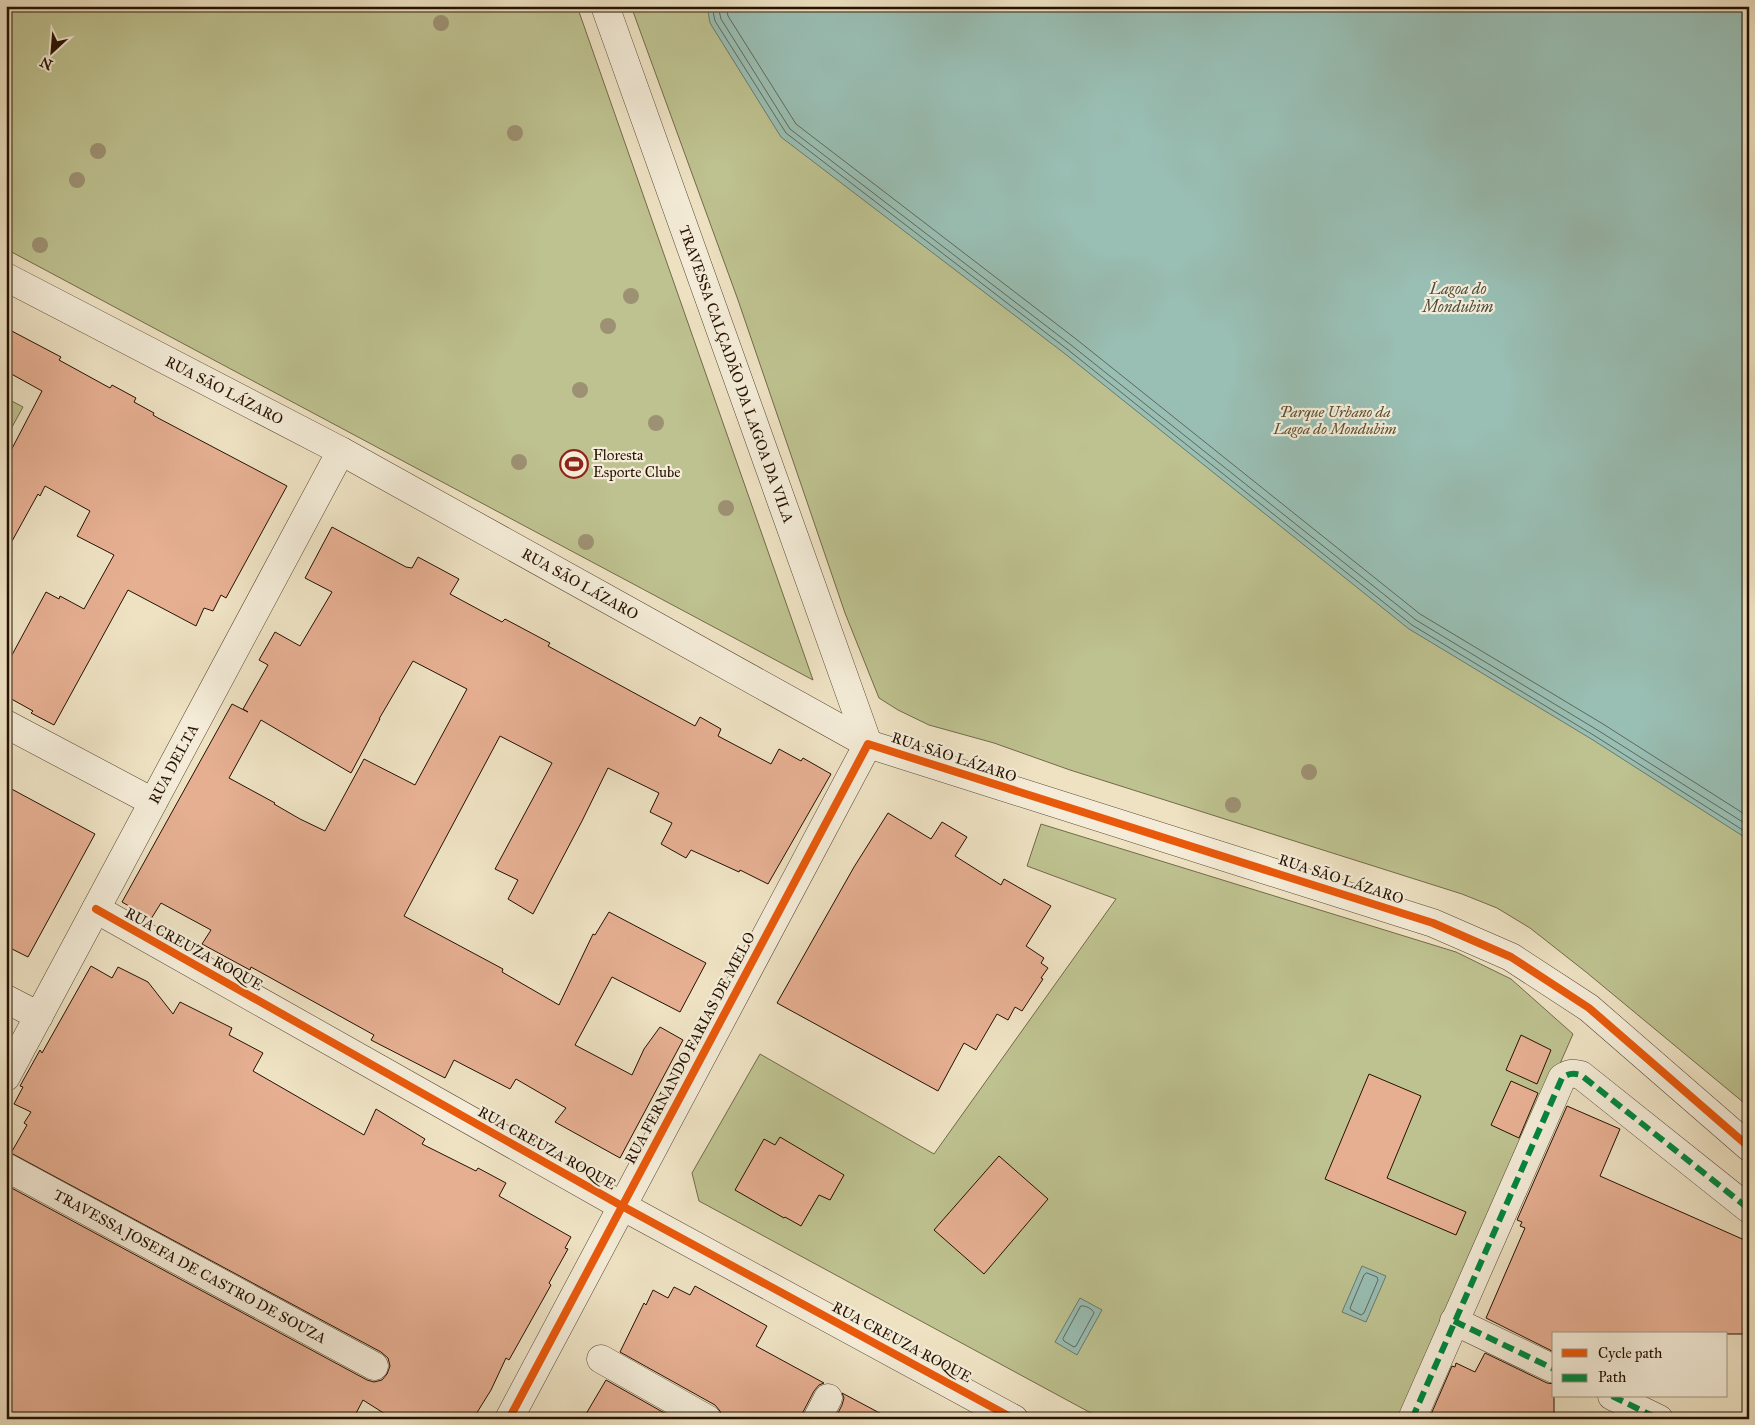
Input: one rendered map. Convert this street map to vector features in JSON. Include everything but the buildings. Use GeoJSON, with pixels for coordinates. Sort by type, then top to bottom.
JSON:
{"type":"FeatureCollection","features":[{"type":"Feature","properties":{"kind":"street","name":"TRAVESSA CALÇADÃO DA LAGOA DA VILA"},"geometry":{"type":"LineString","coordinates":[[605,6],[868,744]]}},
{"type":"Feature","properties":{"kind":"street","name":"RUA SÃO LÁZARO"},"geometry":{"type":"LineString","coordinates":[[6,277],[341,451],[868,744],[1433,923],[1511,957],[1589,1008],[1749,1147]]}},
{"type":"Feature","properties":{"kind":"street","name":"RUA DELTA"},"geometry":{"type":"LineString","coordinates":[[6,1077],[341,451]]}},
{"type":"Feature","properties":{"kind":"street"},"geometry":{"type":"LineString","coordinates":[[6,724],[153,802]]}},
{"type":"Feature","properties":{"kind":"street","name":"RUA FERNANDO FARIAS DE MELO"},"geometry":{"type":"LineString","coordinates":[[509,1419],[868,744]]}},
{"type":"Feature","properties":{"kind":"street","name":"RUA CREUZA ROQUE"},"geometry":{"type":"LineString","coordinates":[[96,909],[622,1206],[1014,1419]]}},
{"type":"Feature","properties":{"kind":"street"},"geometry":{"type":"LineString","coordinates":[[6,999],[39,1016]]}},
{"type":"Feature","properties":{"kind":"street"},"geometry":{"type":"LineString","coordinates":[[1412,1419],[1562,1078],[1573,1073],[1581,1075],[1749,1209]]}},
{"type":"Feature","properties":{"kind":"street","name":"TRAVESSA JOSEFA DE CASTRO DE SOUZA"},"geometry":{"type":"LineString","coordinates":[[6,1167],[374,1366]]}},
{"type":"Feature","properties":{"kind":"street"},"geometry":{"type":"LineString","coordinates":[[1454,1322],[1552,1368]]}},
{"type":"Feature","properties":{"kind":"street"},"geometry":{"type":"LineString","coordinates":[[601,1359],[707,1419]]}},
{"type":"Feature","properties":{"kind":"street"},"geometry":{"type":"LineString","coordinates":[[1616,1398],[1659,1419]]}},
{"type":"Feature","properties":{"kind":"green space","name":"Floresta Esporte Clube"},"geometry":{"type":"Polygon","coordinates":[[[6,6],[577,6],[813,680],[6,249],[6,6]]]}},
{"type":"Feature","properties":{"kind":"green space","name":"Parque Urbano da Lagoa do Mondubim"},"geometry":{"type":"Polygon","coordinates":[[[631,6],[1749,6],[1749,1107],[1586,972],[1530,928],[1497,908],[1462,894],[1070,770],[994,743],[929,725],[898,710],[879,698],[845,613],[738,300],[631,6]]]}},
{"type":"Feature","properties":{"kind":"green space"},"geometry":{"type":"Polygon","coordinates":[[[6,398],[23,407],[6,438],[6,398]]]}},
{"type":"Feature","properties":{"kind":"green space"},"geometry":{"type":"Polygon","coordinates":[[[1041,824],[1456,952],[1511,979],[1573,1034],[1404,1419],[1102,1419],[699,1201],[692,1173],[760,1054],[934,1154],[1116,899],[1027,866],[1041,824]]]}},
{"type":"Feature","properties":{"kind":"water","name":"Lagoa do Mondubim"},"geometry":{"type":"Polygon","coordinates":[[[707,6],[1749,6],[1749,840],[1593,740],[1409,629],[1064,353],[781,137],[710,23],[707,6]]]}},
{"type":"Feature","properties":{"kind":"water"},"geometry":{"type":"Polygon","coordinates":[[[1362,1266],[1386,1276],[1366,1322],[1342,1312],[1362,1266]]]}},
{"type":"Feature","properties":{"kind":"water"},"geometry":{"type":"Polygon","coordinates":[[[1080,1298],[1102,1310],[1077,1355],[1055,1342],[1080,1298]]]}},
{"type":"Feature","properties":{"kind":"marked path"},"geometry":{"type":"LineString","coordinates":[[1412,1419],[1564,1076],[1571,1074],[1581,1075],[1749,1209]]}},
{"type":"Feature","properties":{"kind":"marked path"},"geometry":{"type":"LineString","coordinates":[[1454,1321],[1552,1368]]}},
{"type":"Feature","properties":{"kind":"marked path"},"geometry":{"type":"LineString","coordinates":[[1616,1398],[1659,1419]]}},
{"type":"Feature","properties":{"kind":"cycle path"},"geometry":{"type":"LineString","coordinates":[[509,1419],[868,744],[1433,923],[1511,957],[1589,1008],[1749,1147]]}},
{"type":"Feature","properties":{"kind":"cycle path"},"geometry":{"type":"LineString","coordinates":[[96,909],[622,1206],[1014,1419]]}},
{"type":"Feature","properties":{"kind":"place","name":"Floresta Esporte Clube"},"geometry":{"type":"Point","coordinates":[574,464]}}]}
